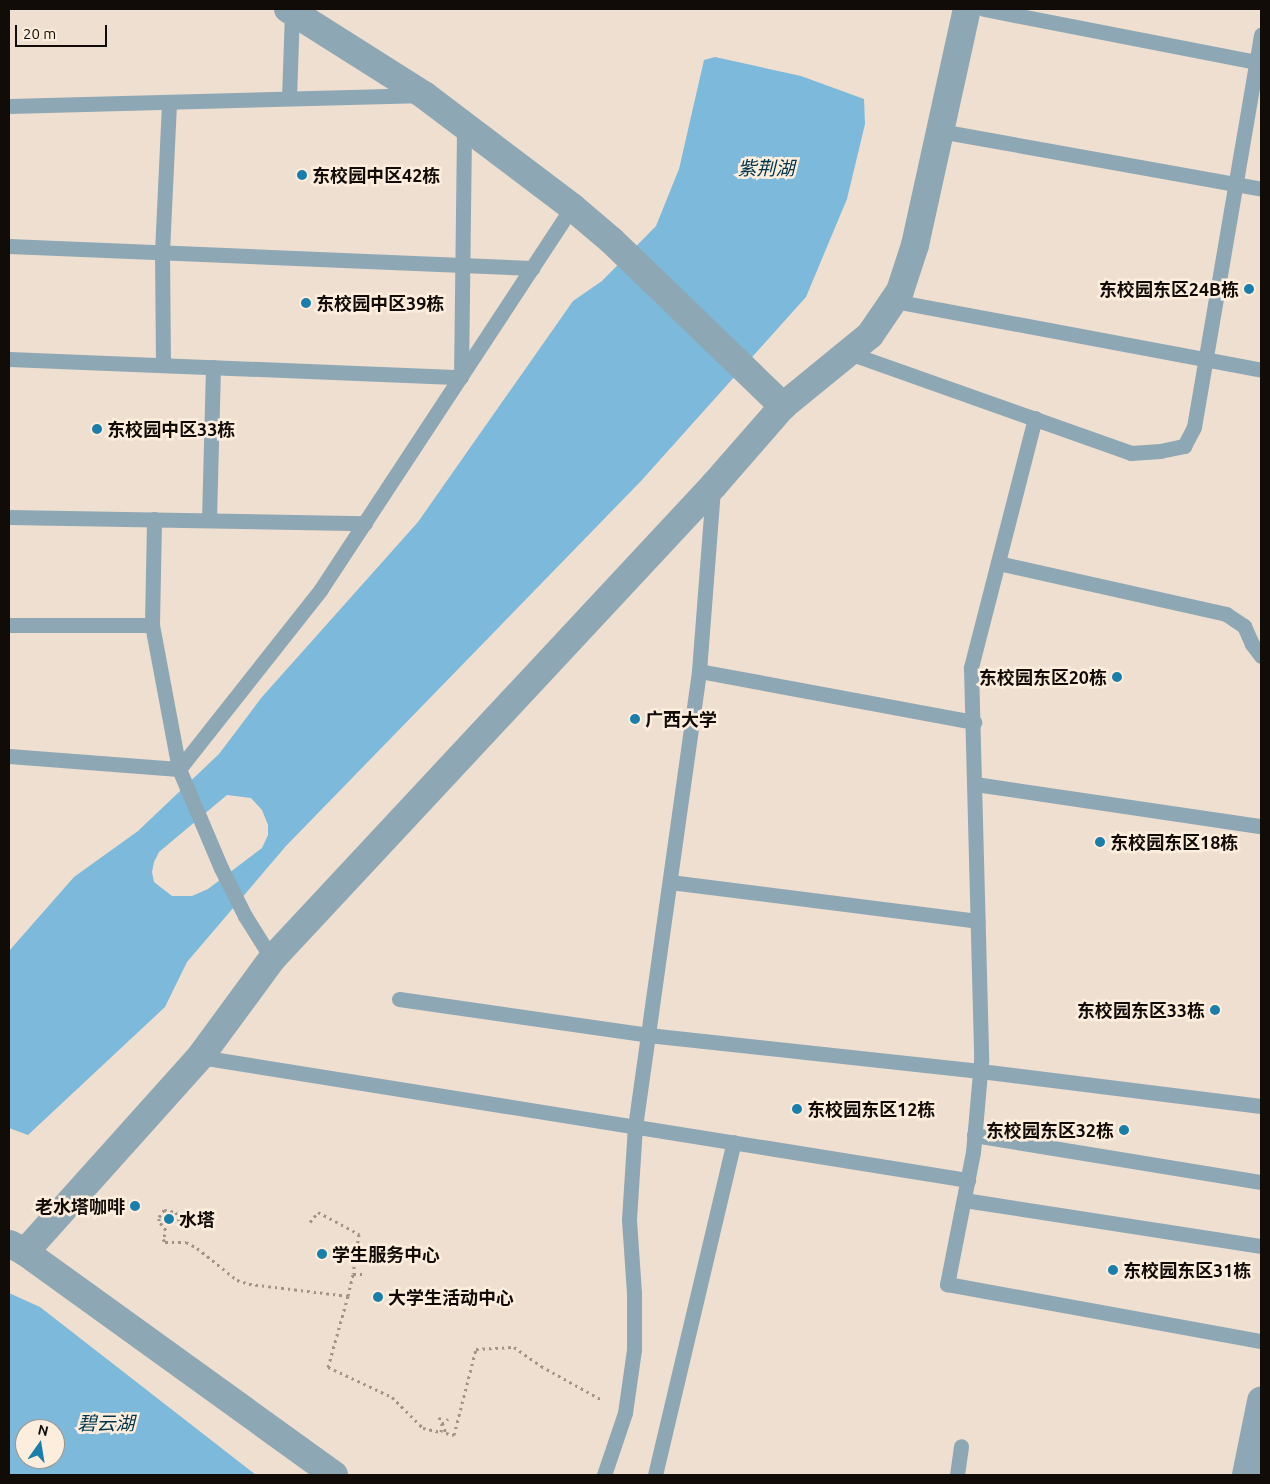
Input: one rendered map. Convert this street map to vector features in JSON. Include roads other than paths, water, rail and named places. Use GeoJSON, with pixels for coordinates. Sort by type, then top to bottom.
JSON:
{"type":"FeatureCollection","features":[{"type":"Feature","properties":{"kind":"street"},"geometry":{"type":"LineString","coordinates":[[334,1475],[17,1248],[200,1057],[272,959],[714,485],[783,406],[870,335],[900,291],[915,245],[968,9]]}},
{"type":"Feature","properties":{"kind":"street"},"geometry":{"type":"LineString","coordinates":[[290,10],[424,95],[572,207],[612,241],[783,406]]}},
{"type":"Feature","properties":{"kind":"street"},"geometry":{"type":"LineString","coordinates":[[1246,1475],[1261,1401]]}},
{"type":"Feature","properties":{"kind":"lane"},"geometry":{"type":"LineString","coordinates":[[984,9],[1259,63]]}},
{"type":"Feature","properties":{"kind":"lane"},"geometry":{"type":"LineString","coordinates":[[289,98],[290,10]]}},
{"type":"Feature","properties":{"kind":"lane"},"geometry":{"type":"LineString","coordinates":[[849,353],[1131,452],[1160,451],[1184,446],[1194,427],[1235,186],[1259,63],[1261,35]]}},
{"type":"Feature","properties":{"kind":"lane"},"geometry":{"type":"LineString","coordinates":[[9,106],[424,95]]}},
{"type":"Feature","properties":{"kind":"lane"},"geometry":{"type":"LineString","coordinates":[[163,365],[162,252],[169,102]]}},
{"type":"Feature","properties":{"kind":"lane"},"geometry":{"type":"LineString","coordinates":[[461,377],[464,125]]}},
{"type":"Feature","properties":{"kind":"lane"},"geometry":{"type":"LineString","coordinates":[[940,131],[1235,186],[1261,189]]}},
{"type":"Feature","properties":{"kind":"lane"},"geometry":{"type":"LineString","coordinates":[[182,776],[321,590],[572,207]]}},
{"type":"Feature","properties":{"kind":"lane"},"geometry":{"type":"LineString","coordinates":[[9,246],[533,268]]}},
{"type":"Feature","properties":{"kind":"lane"},"geometry":{"type":"LineString","coordinates":[[894,301],[1261,370]]}},
{"type":"Feature","properties":{"kind":"lane"},"geometry":{"type":"LineString","coordinates":[[9,359],[461,377]]}},
{"type":"Feature","properties":{"kind":"lane"},"geometry":{"type":"LineString","coordinates":[[209,520],[213,368]]}},
{"type":"Feature","properties":{"kind":"lane"},"geometry":{"type":"LineString","coordinates":[[1035,418],[971,668],[974,722],[980,1071],[968,1180],[947,1284],[1261,1341]]}},
{"type":"Feature","properties":{"kind":"lane"},"geometry":{"type":"LineString","coordinates":[[604,1475],[625,1413],[634,1350],[634,1293],[629,1219],[636,1127],[699,671],[714,485]]}},
{"type":"Feature","properties":{"kind":"lane"},"geometry":{"type":"LineString","coordinates":[[9,516],[365,523]]}},
{"type":"Feature","properties":{"kind":"lane"},"geometry":{"type":"LineString","coordinates":[[154,519],[152,625],[182,776],[221,868],[245,916],[272,959]]}},
{"type":"Feature","properties":{"kind":"lane"},"geometry":{"type":"LineString","coordinates":[[998,563],[1226,614],[1244,626],[1252,644],[1261,656]]}},
{"type":"Feature","properties":{"kind":"lane"},"geometry":{"type":"LineString","coordinates":[[9,625],[152,625]]}},
{"type":"Feature","properties":{"kind":"lane"},"geometry":{"type":"LineString","coordinates":[[699,671],[974,722]]}},
{"type":"Feature","properties":{"kind":"lane"},"geometry":{"type":"LineString","coordinates":[[9,756],[182,776]]}},
{"type":"Feature","properties":{"kind":"lane"},"geometry":{"type":"LineString","coordinates":[[975,784],[1261,826]]}},
{"type":"Feature","properties":{"kind":"lane"},"geometry":{"type":"LineString","coordinates":[[670,882],[978,921]]}},
{"type":"Feature","properties":{"kind":"lane"},"geometry":{"type":"LineString","coordinates":[[399,1000],[648,1035],[980,1071],[1261,1106]]}},
{"type":"Feature","properties":{"kind":"lane"},"geometry":{"type":"LineString","coordinates":[[200,1057],[968,1180]]}},
{"type":"Feature","properties":{"kind":"lane"},"geometry":{"type":"LineString","coordinates":[[974,1136],[1261,1182]]}},
{"type":"Feature","properties":{"kind":"lane"},"geometry":{"type":"LineString","coordinates":[[655,1475],[734,1142]]}},
{"type":"Feature","properties":{"kind":"lane"},"geometry":{"type":"LineString","coordinates":[[964,1200],[1261,1246]]}},
{"type":"Feature","properties":{"kind":"lane"},"geometry":{"type":"LineString","coordinates":[[957,1475],[961,1446]]}},
{"type":"Feature","properties":{"kind":"water","name":"紫荆湖"},"geometry":{"type":"Polygon","coordinates":[[[715,57],[801,76],[864,99],[865,124],[847,199],[806,297],[641,481],[286,846],[187,962],[165,1007],[28,1135],[9,1128],[9,951],[74,877],[138,831],[219,754],[262,697],[418,522],[573,301],[602,281],[656,226],[679,169],[704,60],[715,57]],[[227,795],[159,852],[152,872],[154,882],[172,896],[192,896],[208,889],[262,848],[268,835],[268,825],[262,810],[251,798],[227,795]]]}},
{"type":"Feature","properties":{"kind":"water","name":"碧云湖"},"geometry":{"type":"Polygon","coordinates":[[[9,1293],[40,1307],[256,1475],[9,1475],[9,1293]]]}},
{"type":"Feature","properties":{"kind":"place","name":"东校园中区42栋"},"geometry":{"type":"Point","coordinates":[302,175]}},
{"type":"Feature","properties":{"kind":"place","name":"东校园东区24B栋"},"geometry":{"type":"Point","coordinates":[1249,289]}},
{"type":"Feature","properties":{"kind":"place","name":"东校园中区39栋"},"geometry":{"type":"Point","coordinates":[306,303]}},
{"type":"Feature","properties":{"kind":"place","name":"东校园中区33栋"},"geometry":{"type":"Point","coordinates":[97,429]}},
{"type":"Feature","properties":{"kind":"place","name":"东校园东区20栋"},"geometry":{"type":"Point","coordinates":[1117,677]}},
{"type":"Feature","properties":{"kind":"place","name":"广西大学"},"geometry":{"type":"Point","coordinates":[635,719]}},
{"type":"Feature","properties":{"kind":"place","name":"东校园东区18栋"},"geometry":{"type":"Point","coordinates":[1100,842]}},
{"type":"Feature","properties":{"kind":"place","name":"东校园东区33栋"},"geometry":{"type":"Point","coordinates":[1215,1010]}},
{"type":"Feature","properties":{"kind":"place","name":"东校园东区12栋"},"geometry":{"type":"Point","coordinates":[797,1109]}},
{"type":"Feature","properties":{"kind":"place","name":"东校园东区32栋"},"geometry":{"type":"Point","coordinates":[1124,1130]}},
{"type":"Feature","properties":{"kind":"place","name":"老水塔咖啡"},"geometry":{"type":"Point","coordinates":[135,1206]}},
{"type":"Feature","properties":{"kind":"place","name":"水塔"},"geometry":{"type":"Point","coordinates":[169,1219]}},
{"type":"Feature","properties":{"kind":"place","name":"学生服务中心"},"geometry":{"type":"Point","coordinates":[322,1254]}},
{"type":"Feature","properties":{"kind":"place","name":"东校园东区31栋"},"geometry":{"type":"Point","coordinates":[1113,1270]}},
{"type":"Feature","properties":{"kind":"place","name":"大学生活动中心"},"geometry":{"type":"Point","coordinates":[378,1297]}}]}
